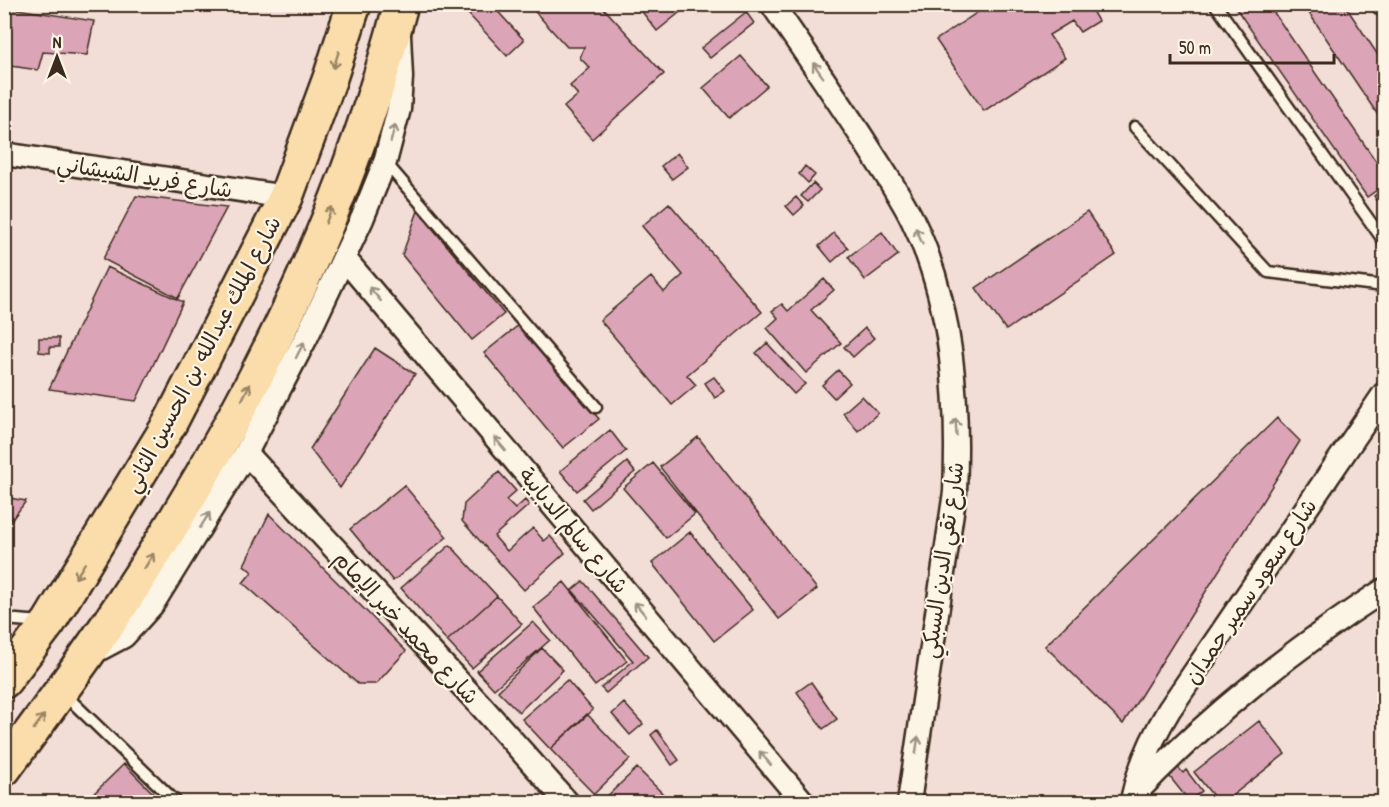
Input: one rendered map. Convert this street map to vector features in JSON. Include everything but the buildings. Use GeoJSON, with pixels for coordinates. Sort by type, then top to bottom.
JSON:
{"type":"FeatureCollection","features":[{"type":"Feature","properties":{"kind":"highway","name":"شارع الملك عبدالله بن الحسين الثاني"},"geometry":{"type":"LineString","coordinates":[[4,681],[49,622],[170,423],[286,197],[330,78],[354,4]]}},
{"type":"Feature","properties":{"kind":"highway"},"geometry":{"type":"LineString","coordinates":[[4,769],[126,598],[230,424],[308,266],[362,130],[399,11]]}},
{"type":"Feature","properties":{"kind":"street","name":"شارع تقي الدين السبكي"},"geometry":{"type":"LineString","coordinates":[[772,4],[832,91],[912,219],[940,296],[947,331],[957,433],[955,492],[909,802]]}},
{"type":"Feature","properties":{"kind":"street"},"geometry":{"type":"LineString","coordinates":[[86,656],[124,636],[145,614],[246,453],[344,258],[385,162],[399,109],[401,76],[399,11]]}},
{"type":"Feature","properties":{"kind":"street","name":"شارع فريد الشيشاني"},"geometry":{"type":"LineString","coordinates":[[4,154],[286,197]]}},
{"type":"Feature","properties":{"kind":"street","name":"شارع سالم الدبايبة"},"geometry":{"type":"LineString","coordinates":[[344,258],[803,802]]}},
{"type":"Feature","properties":{"kind":"street","name":"شارع سعود سمير حمدان"},"geometry":{"type":"LineString","coordinates":[[1132,799],[1138,772],[1150,741],[1169,710],[1384,394]]}},
{"type":"Feature","properties":{"kind":"street","name":"شارع محمد خير الإمام"},"geometry":{"type":"LineString","coordinates":[[246,453],[482,706],[567,802]]}},
{"type":"Feature","properties":{"kind":"street","name":"شارع سعود سمير حمدان"},"geometry":{"type":"LineString","coordinates":[[1132,799],[1197,735],[1273,671],[1347,614],[1384,590]]}},
{"type":"Feature","properties":{"kind":"lane"},"geometry":{"type":"LineString","coordinates":[[1215,4],[1384,241]]}},
{"type":"Feature","properties":{"kind":"lane"},"geometry":{"type":"LineString","coordinates":[[1135,127],[1268,272],[1384,286]]}},
{"type":"Feature","properties":{"kind":"lane"},"geometry":{"type":"LineString","coordinates":[[385,162],[596,407]]}},
{"type":"Feature","properties":{"kind":"lane"},"geometry":{"type":"LineString","coordinates":[[4,619],[49,622]]}},
{"type":"Feature","properties":{"kind":"lane"},"geometry":{"type":"LineString","coordinates":[[61,690],[176,802]]}}]}
